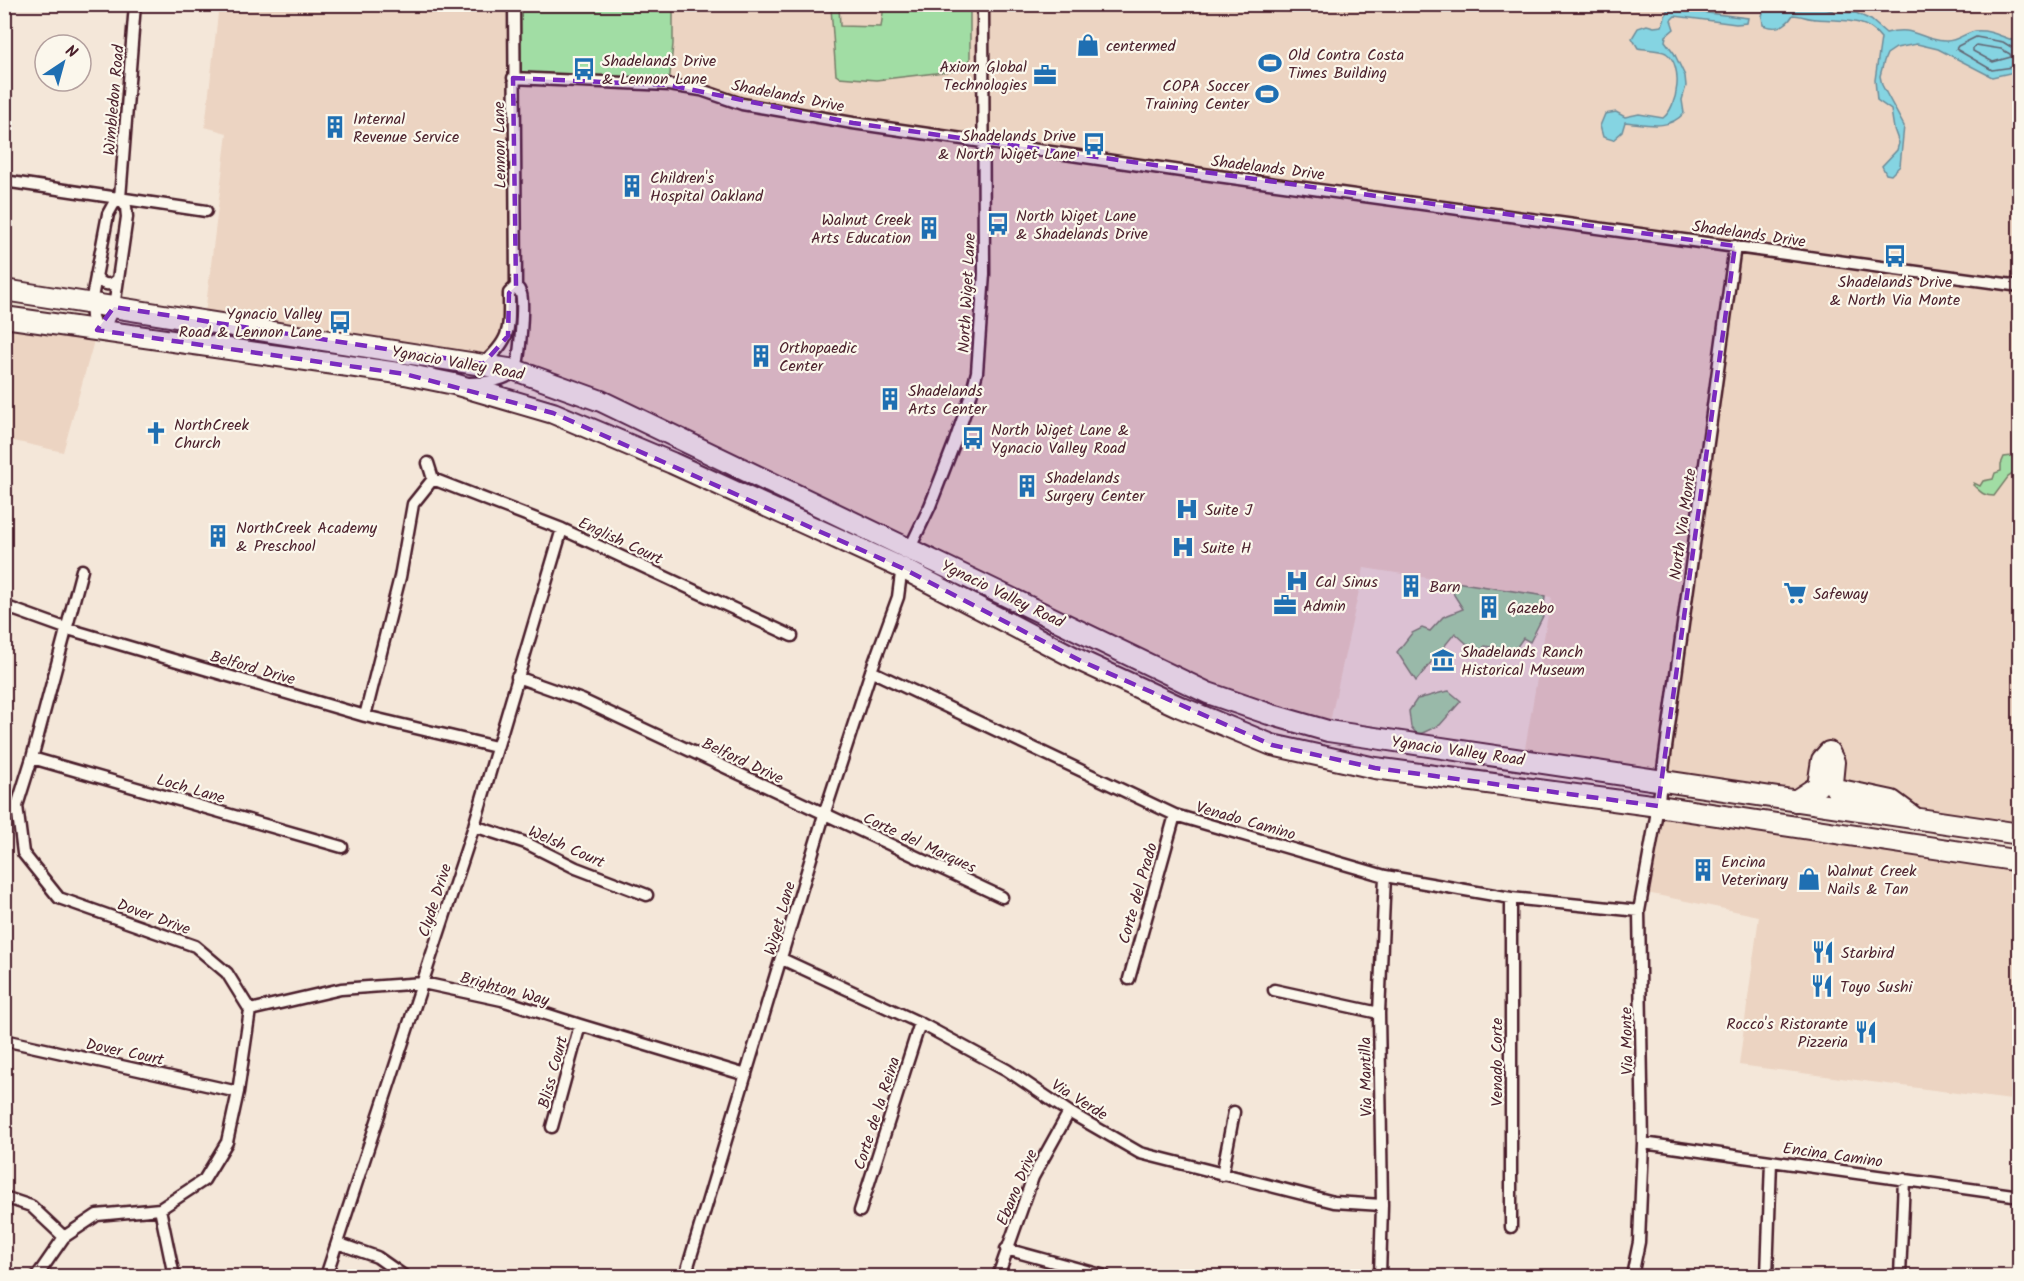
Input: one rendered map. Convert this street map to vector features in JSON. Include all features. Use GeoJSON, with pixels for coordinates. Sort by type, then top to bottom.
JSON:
{"type":"FeatureCollection","features":[{"type":"Feature","properties":{"kind":"highway","name":"Ygnacio Valley Road"},"geometry":{"type":"LineString","coordinates":[[4,290],[515,370],[601,401],[1208,693],[1269,714],[1328,730],[1661,782],[2019,834]]}},
{"type":"Feature","properties":{"kind":"highway","name":"Ygnacio Valley Road"},"geometry":{"type":"LineString","coordinates":[[4,317],[353,366],[454,384],[553,413],[672,463],[902,568],[1081,661],[1180,707],[1272,745],[1375,768],[1658,806],[2019,861]]}},
{"type":"Feature","properties":{"kind":"highway"},"geometry":{"type":"LineString","coordinates":[[1795,801],[1818,786],[1822,760],[1829,752],[1834,762],[1832,783],[1836,789],[1892,801],[1917,819]]}},
{"type":"Feature","properties":{"kind":"street","name":"Wimbledon Road"},"geometry":{"type":"LineString","coordinates":[[120,198],[126,207],[127,217],[114,307],[108,320],[98,330],[92,317],[91,303],[108,214],[120,198],[135,4]]}},
{"type":"Feature","properties":{"kind":"street","name":"Lennon Lane"},"geometry":{"type":"LineString","coordinates":[[514,4],[516,286],[521,295],[520,355],[515,370]]}},
{"type":"Feature","properties":{"kind":"street","name":"North Wiget Lane"},"geometry":{"type":"LineString","coordinates":[[902,568],[930,507],[954,444],[977,372],[984,274],[983,4]]}},
{"type":"Feature","properties":{"kind":"street","name":"Shadelands Drive"},"geometry":{"type":"LineString","coordinates":[[513,78],[669,85],[701,90],[742,104],[853,123],[1181,171],[2019,286]]}},
{"type":"Feature","properties":{"kind":"street"},"geometry":{"type":"LineString","coordinates":[[4,181],[206,211]]}},
{"type":"Feature","properties":{"kind":"street","name":"North Via Monte"},"geometry":{"type":"LineString","coordinates":[[1658,806],[1735,246]]}},
{"type":"Feature","properties":{"kind":"street"},"geometry":{"type":"LineString","coordinates":[[96,275],[101,283],[106,285],[118,279]]}},
{"type":"Feature","properties":{"kind":"street","name":"Lennon Lane"},"geometry":{"type":"LineString","coordinates":[[483,364],[499,350],[508,336],[509,293],[516,286]]}},
{"type":"Feature","properties":{"kind":"street"},"geometry":{"type":"LineString","coordinates":[[454,384],[484,383],[506,376],[515,370]]}},
{"type":"Feature","properties":{"kind":"street"},"geometry":{"type":"LineString","coordinates":[[365,716],[400,577],[413,504],[433,479],[428,463]]}},
{"type":"Feature","properties":{"kind":"street","name":"English Court"},"geometry":{"type":"LineString","coordinates":[[433,479],[562,529],[792,636]]}},
{"type":"Feature","properties":{"kind":"street","name":"Clyde Drive"},"geometry":{"type":"LineString","coordinates":[[326,1276],[474,826],[562,529]]}},
{"type":"Feature","properties":{"kind":"street","name":"Wiget Lane"},"geometry":{"type":"LineString","coordinates":[[685,1276],[824,815],[898,597],[902,568]]}},
{"type":"Feature","properties":{"kind":"street","name":"Dover Drive"},"geometry":{"type":"LineString","coordinates":[[82,570],[68,629],[17,806],[23,854],[59,898],[195,946],[227,973],[250,1010]]}},
{"type":"Feature","properties":{"kind":"street","name":"Belford Drive"},"geometry":{"type":"LineString","coordinates":[[4,606],[68,629],[365,716],[496,747]]}},
{"type":"Feature","properties":{"kind":"street","name":"Venado Camino"},"geometry":{"type":"LineString","coordinates":[[871,671],[1175,815],[1385,876],[1510,898],[1639,911]]}},
{"type":"Feature","properties":{"kind":"street","name":"Belford Drive"},"geometry":{"type":"LineString","coordinates":[[517,677],[582,700],[824,815]]}},
{"type":"Feature","properties":{"kind":"street","name":"Loch Lane"},"geometry":{"type":"LineString","coordinates":[[32,758],[342,847]]}},
{"type":"Feature","properties":{"kind":"street","name":"Via Monte"},"geometry":{"type":"LineString","coordinates":[[1632,1276],[1639,1242],[1643,1143],[1639,911],[1658,806]]}},
{"type":"Feature","properties":{"kind":"street","name":"Corte del Marques"},"geometry":{"type":"LineString","coordinates":[[824,815],[1002,897]]}},
{"type":"Feature","properties":{"kind":"street","name":"Corte del Prado"},"geometry":{"type":"LineString","coordinates":[[1129,979],[1175,815]]}},
{"type":"Feature","properties":{"kind":"street","name":"Welsh Court"},"geometry":{"type":"LineString","coordinates":[[474,826],[526,843],[576,868],[647,895]]}},
{"type":"Feature","properties":{"kind":"street","name":"Via Mantilla"},"geometry":{"type":"LineString","coordinates":[[1380,1276],[1382,1205],[1379,1012],[1385,876]]}},
{"type":"Feature","properties":{"kind":"street","name":"Venado Corte"},"geometry":{"type":"LineString","coordinates":[[1510,898],[1511,1227]]}},
{"type":"Feature","properties":{"kind":"street","name":"Via Verde"},"geometry":{"type":"LineString","coordinates":[[782,959],[920,1023],[1006,1070],[1069,1112],[1140,1153],[1334,1202],[1382,1205]]}},
{"type":"Feature","properties":{"kind":"street","name":"Brighton Way"},"geometry":{"type":"LineString","coordinates":[[250,1010],[340,989],[423,983],[502,1000],[746,1076]]}},
{"type":"Feature","properties":{"kind":"street"},"geometry":{"type":"LineString","coordinates":[[1274,990],[1379,1012]]}},
{"type":"Feature","properties":{"kind":"street"},"geometry":{"type":"LineString","coordinates":[[37,1276],[64,1238],[97,1215],[160,1209],[204,1180],[227,1142],[238,1092],[250,1010]]}},
{"type":"Feature","properties":{"kind":"street","name":"Corte de la Reina"},"geometry":{"type":"LineString","coordinates":[[860,1211],[920,1023]]}},
{"type":"Feature","properties":{"kind":"street","name":"Bliss Court"},"geometry":{"type":"LineString","coordinates":[[552,1128],[580,1025]]}},
{"type":"Feature","properties":{"kind":"street","name":"Dover Court"},"geometry":{"type":"LineString","coordinates":[[4,1040],[238,1092]]}},
{"type":"Feature","properties":{"kind":"street","name":"Ebano Drive"},"geometry":{"type":"LineString","coordinates":[[998,1276],[1033,1177],[1069,1112]]}},
{"type":"Feature","properties":{"kind":"street"},"geometry":{"type":"LineString","coordinates":[[1222,1175],[1234,1112]]}},
{"type":"Feature","properties":{"kind":"street","name":"Encina Camino"},"geometry":{"type":"LineString","coordinates":[[1643,1143],[2019,1196]]}},
{"type":"Feature","properties":{"kind":"street"},"geometry":{"type":"LineString","coordinates":[[1767,1276],[1771,1161]]}},
{"type":"Feature","properties":{"kind":"street"},"geometry":{"type":"LineString","coordinates":[[1900,1276],[1904,1179]]}},
{"type":"Feature","properties":{"kind":"street"},"geometry":{"type":"LineString","coordinates":[[4,1197],[31,1206],[64,1238]]}},
{"type":"Feature","properties":{"kind":"street"},"geometry":{"type":"LineString","coordinates":[[160,1209],[174,1276]]}},
{"type":"Feature","properties":{"kind":"street"},"geometry":{"type":"LineString","coordinates":[[337,1243],[377,1257],[404,1276]]}},
{"type":"Feature","properties":{"kind":"street"},"geometry":{"type":"LineString","coordinates":[[1006,1249],[1105,1276]]}},
{"type":"Feature","properties":{"kind":"highlighted area"},"geometry":{"type":"Polygon","coordinates":[[[513,78],[669,85],[853,123],[1735,246],[1658,806],[1375,768],[1272,745],[1081,661],[902,568],[553,413],[405,374],[97,330],[114,307],[483,364],[508,336],[509,293],[516,286],[513,78]]]}},
{"type":"Feature","properties":{"kind":"shaded area"},"geometry":{"type":"Polygon","coordinates":[[[219,5],[2019,5],[2019,834],[1523,760],[1551,597],[1364,568],[1328,731],[1269,714],[515,370],[520,355],[516,286],[509,293],[509,323],[483,364],[204,322],[227,133],[205,127],[219,5]]]}},
{"type":"Feature","properties":{"kind":"shaded area"},"geometry":{"type":"Polygon","coordinates":[[[5,317],[97,330],[63,452],[5,439],[5,317]]]}},
{"type":"Feature","properties":{"kind":"shaded area"},"geometry":{"type":"Polygon","coordinates":[[[1658,806],[2019,861],[2019,1101],[1739,1065],[1759,916],[1642,892],[1658,806]]]}},
{"type":"Feature","properties":{"kind":"green space"},"geometry":{"type":"Polygon","coordinates":[[[514,5],[673,5],[673,44],[669,85],[513,78],[514,5]]]}},
{"type":"Feature","properties":{"kind":"green space"},"geometry":{"type":"Polygon","coordinates":[[[828,5],[839,5],[840,26],[881,27],[884,5],[970,5],[970,69],[876,80],[839,77],[836,75],[831,8],[828,5]]]}},
{"type":"Feature","properties":{"kind":"green space"},"geometry":{"type":"Polygon","coordinates":[[[2012,456],[2019,465],[2019,470],[2008,477],[1994,496],[1980,492],[1973,485],[1974,483],[1980,486],[1983,481],[1993,479],[1995,473],[2001,471],[2004,457],[2012,456]]]}},
{"type":"Feature","properties":{"kind":"green space"},"geometry":{"type":"Polygon","coordinates":[[[1449,581],[1545,596],[1543,616],[1530,642],[1523,638],[1514,651],[1485,646],[1478,654],[1455,633],[1416,681],[1397,652],[1412,633],[1422,628],[1430,631],[1443,617],[1463,609],[1449,581]]]}},
{"type":"Feature","properties":{"kind":"green space"},"geometry":{"type":"Polygon","coordinates":[[[1449,691],[1461,701],[1440,725],[1418,735],[1411,727],[1409,711],[1417,699],[1449,691]]]}},
{"type":"Feature","properties":{"kind":"water"},"geometry":{"type":"Polygon","coordinates":[[[1669,5],[1676,5],[1676,9],[1748,18],[1747,23],[1736,24],[1675,16],[1671,20],[1674,29],[1666,36],[1665,41],[1674,53],[1685,76],[1686,86],[1682,100],[1684,113],[1678,119],[1664,124],[1625,122],[1622,132],[1613,140],[1603,137],[1600,126],[1605,114],[1616,112],[1625,117],[1639,114],[1663,118],[1672,105],[1677,76],[1672,59],[1663,52],[1638,48],[1632,38],[1638,28],[1647,25],[1662,26],[1669,5]]]}},
{"type":"Feature","properties":{"kind":"water"},"geometry":{"type":"Polygon","coordinates":[[[1772,6],[1793,10],[1817,6],[1836,12],[1856,13],[1871,20],[1886,33],[1904,31],[1936,40],[1953,40],[1975,31],[1992,33],[2019,42],[2019,71],[1992,77],[1938,49],[1917,44],[1896,48],[1887,54],[1880,76],[1882,85],[1904,126],[1900,166],[1891,175],[1886,174],[1882,166],[1897,150],[1899,143],[1891,110],[1877,100],[1875,80],[1881,38],[1868,26],[1843,20],[1813,19],[1793,15],[1780,26],[1763,25],[1764,9],[1772,6]]]}},
{"type":"Feature","properties":{"kind":"place","name":"centermed"},"geometry":{"type":"Point","coordinates":[1088,45]}},
{"type":"Feature","properties":{"kind":"place","name":"Old Contra Costa Times Building"},"geometry":{"type":"Point","coordinates":[1270,63]}},
{"type":"Feature","properties":{"kind":"place","name":"Shadelands Drive & Lennon Lane"},"geometry":{"type":"Point","coordinates":[584,69]}},
{"type":"Feature","properties":{"kind":"place","name":"Axiom Global Technologies"},"geometry":{"type":"Point","coordinates":[1045,75]}},
{"type":"Feature","properties":{"kind":"place","name":"COPA Soccer Training Center"},"geometry":{"type":"Point","coordinates":[1267,94]}},
{"type":"Feature","properties":{"kind":"place","name":"Internal Revenue Service"},"geometry":{"type":"Point","coordinates":[335,127]}},
{"type":"Feature","properties":{"kind":"place","name":"Shadelands Drive & North Wiget Lane"},"geometry":{"type":"Point","coordinates":[1094,144]}},
{"type":"Feature","properties":{"kind":"place","name":"Children's Hospital Oakland"},"geometry":{"type":"Point","coordinates":[632,186]}},
{"type":"Feature","properties":{"kind":"place","name":"North Wiget Lane & Shadelands Drive"},"geometry":{"type":"Point","coordinates":[998,224]}},
{"type":"Feature","properties":{"kind":"place","name":"Walnut Creek Arts Education"},"geometry":{"type":"Point","coordinates":[929,228]}},
{"type":"Feature","properties":{"kind":"place","name":"Shadelands Drive & North Via Monte"},"geometry":{"type":"Point","coordinates":[1895,256]}},
{"type":"Feature","properties":{"kind":"place","name":"Ygnacio Valley Road & Lennon Lane"},"geometry":{"type":"Point","coordinates":[340,322]}},
{"type":"Feature","properties":{"kind":"place","name":"Orthopaedic Center"},"geometry":{"type":"Point","coordinates":[761,356]}},
{"type":"Feature","properties":{"kind":"place","name":"Shadelands Arts Center"},"geometry":{"type":"Point","coordinates":[890,399]}},
{"type":"Feature","properties":{"kind":"place","name":"NorthCreek Church"},"geometry":{"type":"Point","coordinates":[156,433]}},
{"type":"Feature","properties":{"kind":"place","name":"North Wiget Lane & Ygnacio Valley Road"},"geometry":{"type":"Point","coordinates":[973,438]}},
{"type":"Feature","properties":{"kind":"place","name":"Shadelands Surgery Center"},"geometry":{"type":"Point","coordinates":[1027,486]}},
{"type":"Feature","properties":{"kind":"place","name":"Suite J"},"geometry":{"type":"Point","coordinates":[1187,509]}},
{"type":"Feature","properties":{"kind":"place","name":"NorthCreek Academy & Preschool"},"geometry":{"type":"Point","coordinates":[218,536]}},
{"type":"Feature","properties":{"kind":"place","name":"Suite H"},"geometry":{"type":"Point","coordinates":[1183,547]}},
{"type":"Feature","properties":{"kind":"place","name":"Cal Sinus"},"geometry":{"type":"Point","coordinates":[1297,581]}},
{"type":"Feature","properties":{"kind":"place","name":"Barn"},"geometry":{"type":"Point","coordinates":[1411,586]}},
{"type":"Feature","properties":{"kind":"place","name":"Safeway"},"geometry":{"type":"Point","coordinates":[1795,593]}},
{"type":"Feature","properties":{"kind":"place","name":"Admin"},"geometry":{"type":"Point","coordinates":[1285,605]}},
{"type":"Feature","properties":{"kind":"place","name":"Gazebo"},"geometry":{"type":"Point","coordinates":[1489,607]}},
{"type":"Feature","properties":{"kind":"place","name":"Shadelands Ranch Historical Museum"},"geometry":{"type":"Point","coordinates":[1443,660]}},
{"type":"Feature","properties":{"kind":"place","name":"Encina Veterinary"},"geometry":{"type":"Point","coordinates":[1703,870]}},
{"type":"Feature","properties":{"kind":"place","name":"Walnut Creek Nails & Tan"},"geometry":{"type":"Point","coordinates":[1809,879]}},
{"type":"Feature","properties":{"kind":"place","name":"Starbird"},"geometry":{"type":"Point","coordinates":[1823,952]}},
{"type":"Feature","properties":{"kind":"place","name":"Toyo Sushi"},"geometry":{"type":"Point","coordinates":[1822,986]}},
{"type":"Feature","properties":{"kind":"place","name":"Rocco's Ristorante Pizzeria"},"geometry":{"type":"Point","coordinates":[1866,1032]}}]}
